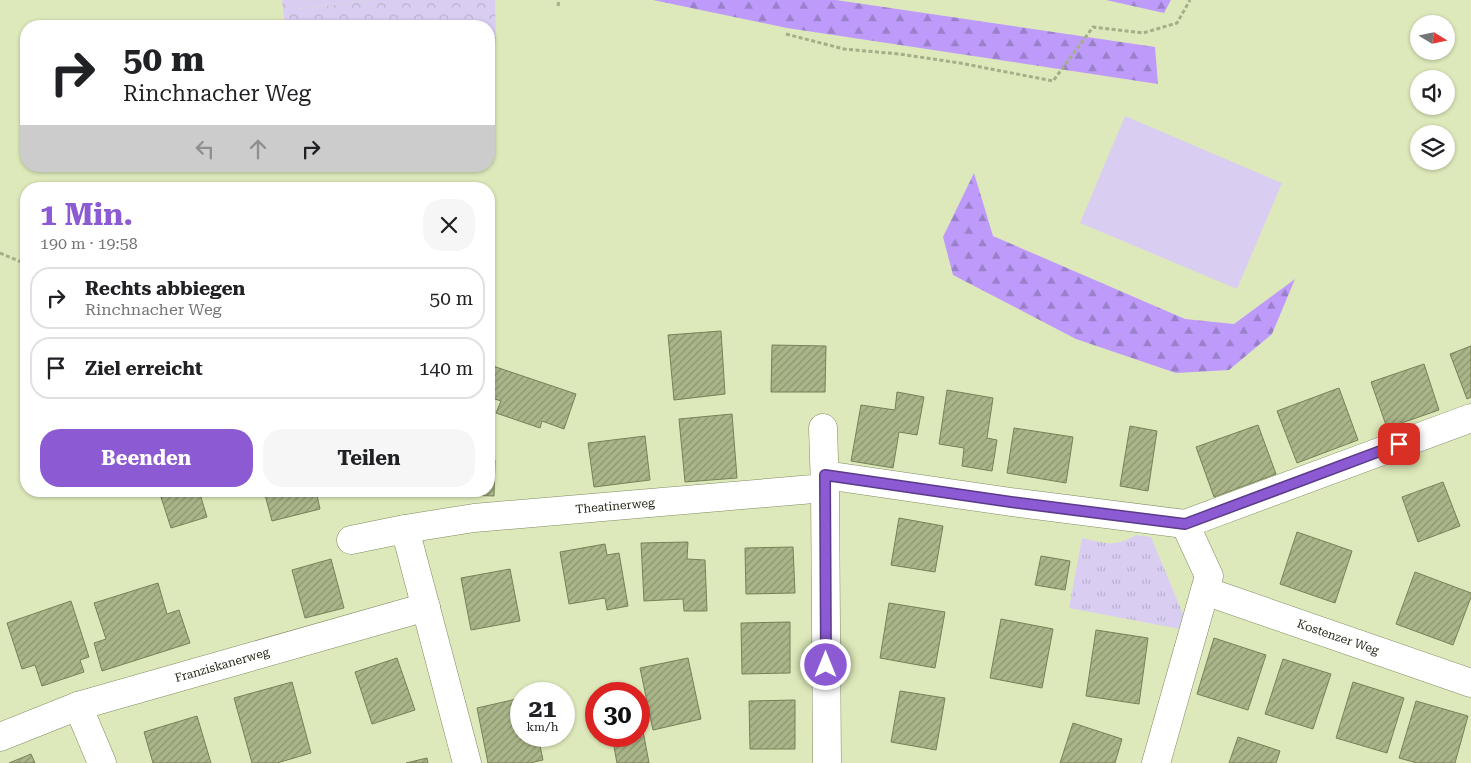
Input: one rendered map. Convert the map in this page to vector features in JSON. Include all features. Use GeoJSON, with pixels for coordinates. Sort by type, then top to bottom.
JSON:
{"type":"FeatureCollection","features":[{"type":"Feature","properties":{"kind":"street"},"geometry":{"type":"LineString","coordinates":[[1156,763],[1209,576],[1185,524],[1471,418]]}},
{"type":"Feature","properties":{"kind":"street"},"geometry":{"type":"LineString","coordinates":[[823,428],[827,763]]}},
{"type":"Feature","properties":{"kind":"street","name":"Theatinerweg"},"geometry":{"type":"LineString","coordinates":[[351,540],[474,518],[825,482],[1011,502],[1185,524]]}},
{"type":"Feature","properties":{"kind":"street"},"geometry":{"type":"LineString","coordinates":[[405,529],[467,763]]}},
{"type":"Feature","properties":{"kind":"street","name":"Kostenzer Weg"},"geometry":{"type":"LineString","coordinates":[[1206,591],[1471,683]]}},
{"type":"Feature","properties":{"kind":"street","name":"Franziskanerweg"},"geometry":{"type":"LineString","coordinates":[[0,737],[78,706],[426,607]]}},
{"type":"Feature","properties":{"kind":"street"},"geometry":{"type":"LineString","coordinates":[[78,706],[102,763]]}},
{"type":"Feature","properties":{"kind":"path"},"geometry":{"type":"LineString","coordinates":[[558,6],[559,0]]}},
{"type":"Feature","properties":{"kind":"path"},"geometry":{"type":"LineString","coordinates":[[786,34],[844,49],[899,54],[1053,81],[1093,27],[1143,32],[1177,23],[1190,0]]}},
{"type":"Feature","properties":{"kind":"path"},"geometry":{"type":"LineString","coordinates":[[0,253],[20,261]]}},
{"type":"Feature","properties":{"kind":"green space"},"geometry":{"type":"Polygon","coordinates":[[[282,0],[295,0],[297,9],[374,0],[495,0],[496,44],[495,20],[284,20],[282,0]]]}},
{"type":"Feature","properties":{"kind":"green space"},"geometry":{"type":"Polygon","coordinates":[[[295,0],[374,0],[296,9],[295,0]]]}},
{"type":"Feature","properties":{"kind":"green space"},"geometry":{"type":"Polygon","coordinates":[[[653,0],[836,0],[1155,47],[1158,84],[787,28],[653,0]]]}},
{"type":"Feature","properties":{"kind":"green space"},"geometry":{"type":"Polygon","coordinates":[[[1106,0],[1171,0],[1164,13],[1106,0]]]}},
{"type":"Feature","properties":{"kind":"green space"},"geometry":{"type":"Polygon","coordinates":[[[1125,116],[1282,183],[1237,289],[1080,223],[1125,116]]]}},
{"type":"Feature","properties":{"kind":"green space"},"geometry":{"type":"Polygon","coordinates":[[[974,173],[993,236],[1185,319],[1234,324],[1295,279],[1272,334],[1229,370],[1176,373],[1076,339],[953,275],[943,237],[974,173]]]}},
{"type":"Feature","properties":{"kind":"green space"},"geometry":{"type":"Polygon","coordinates":[[[1136,535],[1151,537],[1183,614],[1180,629],[1069,608],[1082,538],[1103,543],[1115,543],[1122,542],[1136,535]]]}},
{"type":"Feature","properties":{"kind":"building"},"geometry":{"type":"Polygon","coordinates":[[[721,331],[725,394],[674,400],[668,335],[721,331]]]}},
{"type":"Feature","properties":{"kind":"building"},"geometry":{"type":"Polygon","coordinates":[[[772,345],[826,346],[825,392],[771,392],[772,345]]]}},
{"type":"Feature","properties":{"kind":"building"},"geometry":{"type":"Polygon","coordinates":[[[1471,346],[1471,397],[1467,399],[1450,354],[1471,346]]]}},
{"type":"Feature","properties":{"kind":"building"},"geometry":{"type":"Polygon","coordinates":[[[1424,364],[1439,410],[1387,428],[1371,382],[1424,364]]]}},
{"type":"Feature","properties":{"kind":"building"},"geometry":{"type":"Polygon","coordinates":[[[495,367],[576,394],[564,429],[542,421],[540,428],[496,413],[501,401],[495,399],[495,367]]]}},
{"type":"Feature","properties":{"kind":"building"},"geometry":{"type":"Polygon","coordinates":[[[1339,388],[1358,440],[1297,463],[1277,411],[1339,388]]]}},
{"type":"Feature","properties":{"kind":"building"},"geometry":{"type":"Polygon","coordinates":[[[947,390],[993,398],[987,438],[997,440],[992,471],[962,466],[964,448],[939,444],[947,390]]]}},
{"type":"Feature","properties":{"kind":"building"},"geometry":{"type":"Polygon","coordinates":[[[897,392],[924,397],[917,435],[899,432],[893,468],[851,461],[861,405],[895,410],[897,392]]]}},
{"type":"Feature","properties":{"kind":"building"},"geometry":{"type":"Polygon","coordinates":[[[732,414],[737,478],[685,482],[679,419],[732,414]]]}},
{"type":"Feature","properties":{"kind":"building"},"geometry":{"type":"Polygon","coordinates":[[[1258,425],[1276,474],[1214,497],[1196,447],[1258,425]]]}},
{"type":"Feature","properties":{"kind":"building"},"geometry":{"type":"Polygon","coordinates":[[[1130,426],[1157,431],[1148,491],[1120,486],[1130,426]]]}},
{"type":"Feature","properties":{"kind":"building"},"geometry":{"type":"Polygon","coordinates":[[[1014,428],[1073,437],[1066,483],[1007,473],[1014,428]]]}},
{"type":"Feature","properties":{"kind":"building"},"geometry":{"type":"Polygon","coordinates":[[[645,436],[650,480],[594,487],[588,443],[645,436]]]}},
{"type":"Feature","properties":{"kind":"building"},"geometry":{"type":"Polygon","coordinates":[[[1443,482],[1460,526],[1418,542],[1402,497],[1443,482]]]}},
{"type":"Feature","properties":{"kind":"building"},"geometry":{"type":"Polygon","coordinates":[[[161,497],[201,497],[207,517],[171,528],[161,497]]]}},
{"type":"Feature","properties":{"kind":"building"},"geometry":{"type":"Polygon","coordinates":[[[266,497],[317,497],[320,509],[272,521],[266,497]]]}},
{"type":"Feature","properties":{"kind":"building"},"geometry":{"type":"Polygon","coordinates":[[[899,518],[943,526],[935,572],[891,565],[899,518]]]}},
{"type":"Feature","properties":{"kind":"building"},"geometry":{"type":"Polygon","coordinates":[[[1297,532],[1352,551],[1335,603],[1280,584],[1297,532]]]}},
{"type":"Feature","properties":{"kind":"building"},"geometry":{"type":"Polygon","coordinates":[[[688,542],[687,559],[705,560],[707,611],[684,611],[683,599],[644,601],[641,543],[688,542]]]}},
{"type":"Feature","properties":{"kind":"building"},"geometry":{"type":"Polygon","coordinates":[[[605,544],[607,555],[619,553],[628,606],[607,610],[605,598],[569,604],[560,552],[605,544]]]}},
{"type":"Feature","properties":{"kind":"building"},"geometry":{"type":"Polygon","coordinates":[[[793,547],[795,593],[746,594],[745,548],[793,547]]]}},
{"type":"Feature","properties":{"kind":"building"},"geometry":{"type":"Polygon","coordinates":[[[1041,556],[1070,561],[1065,590],[1035,585],[1041,556]]]}},
{"type":"Feature","properties":{"kind":"building"},"geometry":{"type":"Polygon","coordinates":[[[331,559],[344,608],[305,618],[292,570],[331,559]]]}},
{"type":"Feature","properties":{"kind":"building"},"geometry":{"type":"Polygon","coordinates":[[[510,569],[520,621],[471,630],[461,578],[510,569]]]}},
{"type":"Feature","properties":{"kind":"building"},"geometry":{"type":"Polygon","coordinates":[[[1415,572],[1471,593],[1453,645],[1396,624],[1415,572]]]}},
{"type":"Feature","properties":{"kind":"building"},"geometry":{"type":"Polygon","coordinates":[[[158,583],[167,614],[179,610],[190,643],[102,671],[94,643],[106,639],[94,603],[158,583]]]}},
{"type":"Feature","properties":{"kind":"building"},"geometry":{"type":"Polygon","coordinates":[[[71,601],[89,657],[80,660],[84,672],[42,686],[35,665],[22,669],[7,623],[71,601]]]}},
{"type":"Feature","properties":{"kind":"building"},"geometry":{"type":"Polygon","coordinates":[[[889,603],[945,612],[935,668],[880,658],[889,603]]]}},
{"type":"Feature","properties":{"kind":"building"},"geometry":{"type":"Polygon","coordinates":[[[1001,619],[1053,629],[1042,688],[990,678],[1001,619]]]}},
{"type":"Feature","properties":{"kind":"building"},"geometry":{"type":"Polygon","coordinates":[[[790,622],[790,673],[742,674],[741,623],[790,622]]]}},
{"type":"Feature","properties":{"kind":"building"},"geometry":{"type":"Polygon","coordinates":[[[1096,630],[1148,638],[1139,704],[1086,696],[1096,630]]]}},
{"type":"Feature","properties":{"kind":"building"},"geometry":{"type":"Polygon","coordinates":[[[1214,638],[1266,655],[1248,710],[1197,694],[1214,638]]]}},
{"type":"Feature","properties":{"kind":"building"},"geometry":{"type":"Polygon","coordinates":[[[397,658],[415,710],[372,724],[355,672],[397,658]]]}},
{"type":"Feature","properties":{"kind":"building"},"geometry":{"type":"Polygon","coordinates":[[[688,658],[701,719],[653,730],[650,716],[650,682],[643,682],[640,668],[688,658]]]}},
{"type":"Feature","properties":{"kind":"building"},"geometry":{"type":"Polygon","coordinates":[[[1283,659],[1331,674],[1313,729],[1265,714],[1283,659]]]}},
{"type":"Feature","properties":{"kind":"building"},"geometry":{"type":"Polygon","coordinates":[[[292,682],[311,753],[277,763],[252,763],[234,698],[292,682]]]}},
{"type":"Feature","properties":{"kind":"building"},"geometry":{"type":"Polygon","coordinates":[[[1353,682],[1404,698],[1387,753],[1336,738],[1353,682]]]}},
{"type":"Feature","properties":{"kind":"building"},"geometry":{"type":"Polygon","coordinates":[[[900,691],[945,698],[936,750],[891,742],[900,691]]]}},
{"type":"Feature","properties":{"kind":"building"},"geometry":{"type":"Polygon","coordinates":[[[510,700],[510,747],[540,747],[543,760],[530,763],[488,763],[477,708],[510,700]]]}},
{"type":"Feature","properties":{"kind":"building"},"geometry":{"type":"Polygon","coordinates":[[[795,700],[795,749],[750,749],[749,701],[795,700]]]}},
{"type":"Feature","properties":{"kind":"building"},"geometry":{"type":"Polygon","coordinates":[[[1416,701],[1468,716],[1455,763],[1417,763],[1399,758],[1416,701]]]}},
{"type":"Feature","properties":{"kind":"building"},"geometry":{"type":"Polygon","coordinates":[[[197,716],[211,763],[153,763],[144,732],[197,716]]]}},
{"type":"Feature","properties":{"kind":"building"},"geometry":{"type":"Polygon","coordinates":[[[1073,723],[1122,739],[1115,763],[1060,763],[1073,723]]]}},
{"type":"Feature","properties":{"kind":"building"},"geometry":{"type":"Polygon","coordinates":[[[1238,737],[1280,751],[1276,763],[1229,763],[1238,737]]]}},
{"type":"Feature","properties":{"kind":"building"},"geometry":{"type":"Polygon","coordinates":[[[614,747],[646,747],[649,763],[617,763],[614,747]]]}},
{"type":"Feature","properties":{"kind":"building"},"geometry":{"type":"Polygon","coordinates":[[[31,754],[35,763],[9,763],[31,754]]]}},
{"type":"Feature","properties":{"kind":"building"},"geometry":{"type":"Polygon","coordinates":[[[427,758],[428,763],[406,763],[427,758]]]}},
{"type":"Feature","properties":{"kind":"route"},"geometry":{"type":"LineString","coordinates":[[826,665],[825,475],[1011,502],[1185,524],[1399,444]]}}]}
